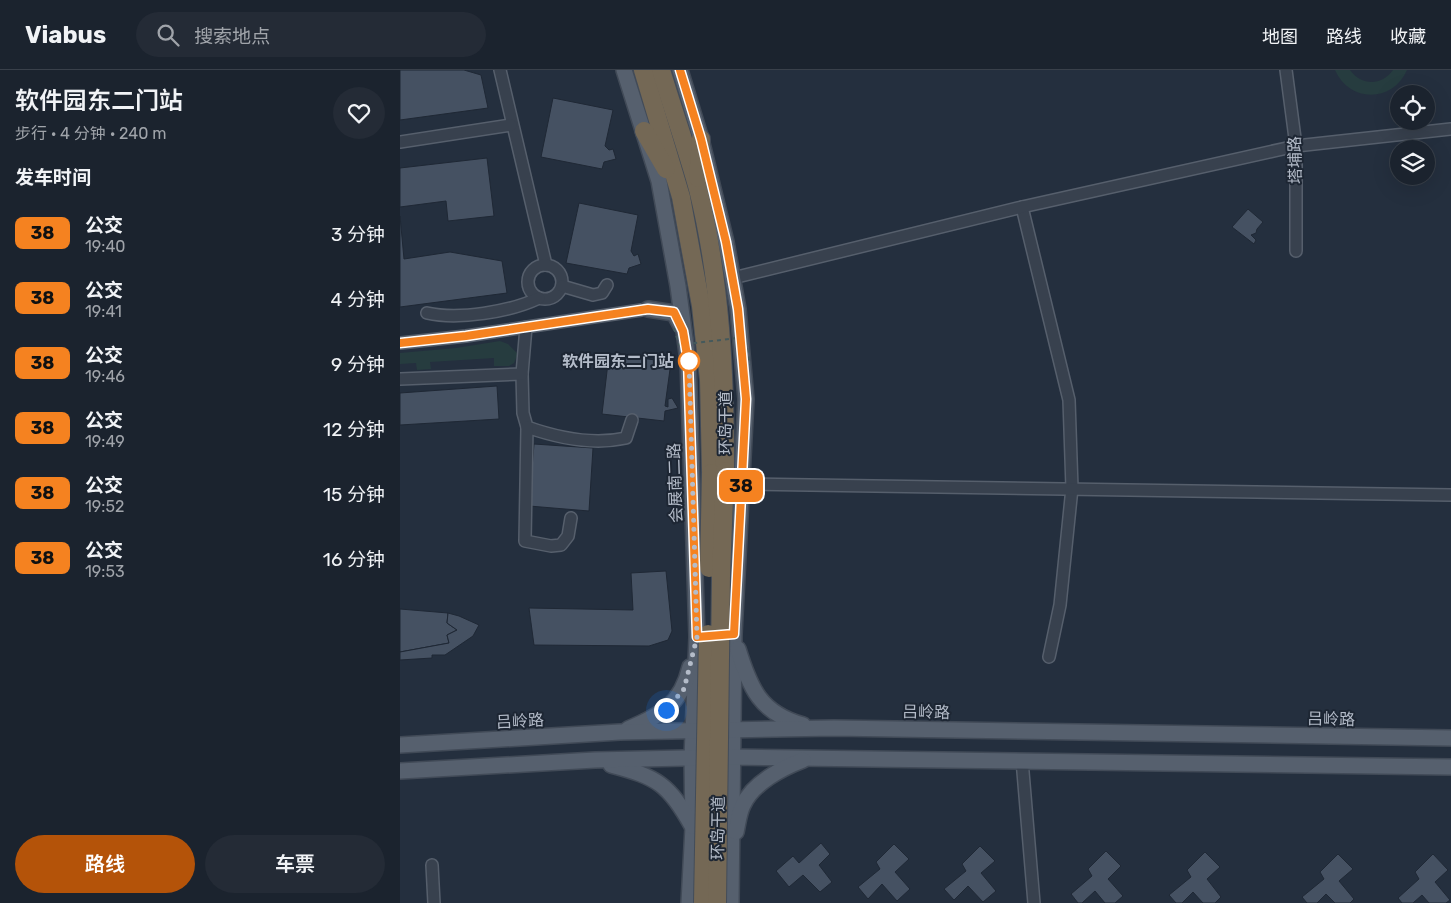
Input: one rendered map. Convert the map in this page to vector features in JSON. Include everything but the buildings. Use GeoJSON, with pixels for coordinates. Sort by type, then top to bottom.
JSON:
{"type":"FeatureCollection","features":[{"type":"Feature","properties":{"kind":"highway","name":"环岛干道"},"geometry":{"type":"LineString","coordinates":[[643,70],[681,197],[701,306],[718,472],[721,576],[717,903]]}},
{"type":"Feature","properties":{"kind":"highway","name":"环岛干道"},"geometry":{"type":"LineString","coordinates":[[661,70],[697,188],[710,244],[719,304],[725,386],[718,472],[703,903]]}},
{"type":"Feature","properties":{"kind":"highway"},"geometry":{"type":"LineString","coordinates":[[644,131],[681,197]]}},
{"type":"Feature","properties":{"kind":"highway"},"geometry":{"type":"LineString","coordinates":[[697,188],[701,139]]}},
{"type":"Feature","properties":{"kind":"main road","name":"会展南二路"},"geometry":{"type":"LineString","coordinates":[[624,70],[658,181],[678,286],[679,330],[688,361],[697,637],[692,730],[693,828],[689,903]]}},
{"type":"Feature","properties":{"kind":"main road"},"geometry":{"type":"LineString","coordinates":[[680,70],[701,139],[733,278],[738,309],[746,399],[734,634],[730,903]]}},
{"type":"Feature","properties":{"kind":"main road"},"geometry":{"type":"LineString","coordinates":[[648,309],[673,296],[678,286]]}},
{"type":"Feature","properties":{"kind":"main road"},"geometry":{"type":"LineString","coordinates":[[648,309],[674,312],[679,330]]}},
{"type":"Feature","properties":{"kind":"main road"},"geometry":{"type":"LineString","coordinates":[[620,732],[666,710],[679,696],[689,672],[697,637],[734,634]]}},
{"type":"Feature","properties":{"kind":"main road"},"geometry":{"type":"LineString","coordinates":[[734,634],[748,681],[758,698],[771,711],[783,718],[802,724],[834,728]]}},
{"type":"Feature","properties":{"kind":"main road","name":"吕岭路"},"geometry":{"type":"LineString","coordinates":[[400,745],[620,732],[834,728],[1451,738]]}},
{"type":"Feature","properties":{"kind":"main road"},"geometry":{"type":"LineString","coordinates":[[400,771],[595,760],[692,757],[810,757],[1451,767]]}},
{"type":"Feature","properties":{"kind":"main road"},"geometry":{"type":"LineString","coordinates":[[730,855],[743,805],[749,796],[785,767],[810,757]]}},
{"type":"Feature","properties":{"kind":"main road"},"geometry":{"type":"LineString","coordinates":[[595,760],[638,772],[663,786],[675,798],[693,828]]}},
{"type":"Feature","properties":{"kind":"street"},"geometry":{"type":"LineString","coordinates":[[500,70],[546,265]]}},
{"type":"Feature","properties":{"kind":"street","name":"塔埔路"},"geometry":{"type":"LineString","coordinates":[[1286,70],[1296,146],[1296,251]]}},
{"type":"Feature","properties":{"kind":"street"},"geometry":{"type":"LineString","coordinates":[[400,142],[512,125]]}},
{"type":"Feature","properties":{"kind":"street"},"geometry":{"type":"LineString","coordinates":[[733,278],[1022,207],[1296,146],[1451,129]]}},
{"type":"Feature","properties":{"kind":"street"},"geometry":{"type":"LineString","coordinates":[[1022,207],[1069,400],[1072,488],[1060,606],[1050,657]]}},
{"type":"Feature","properties":{"kind":"street"},"geometry":{"type":"LineString","coordinates":[[427,313],[445,317],[501,311],[524,305],[540,298],[554,296],[562,286],[560,273],[546,265],[534,270],[529,279],[532,293],[540,298]]}},
{"type":"Feature","properties":{"kind":"street"},"geometry":{"type":"LineString","coordinates":[[562,286],[593,295],[602,294],[607,285]]}},
{"type":"Feature","properties":{"kind":"street"},"geometry":{"type":"LineString","coordinates":[[400,343],[648,309]]}},
{"type":"Feature","properties":{"kind":"street"},"geometry":{"type":"LineString","coordinates":[[526,326],[522,374],[522,413],[527,428],[524,541],[551,546],[562,545],[568,536],[571,518]]}},
{"type":"Feature","properties":{"kind":"street"},"geometry":{"type":"LineString","coordinates":[[400,379],[522,374]]}},
{"type":"Feature","properties":{"kind":"street"},"geometry":{"type":"LineString","coordinates":[[527,428],[562,438],[614,441],[626,438],[632,420]]}},
{"type":"Feature","properties":{"kind":"street"},"geometry":{"type":"LineString","coordinates":[[741,484],[1072,488],[1451,496]]}},
{"type":"Feature","properties":{"kind":"street"},"geometry":{"type":"LineString","coordinates":[[1022,760],[1034,903]]}},
{"type":"Feature","properties":{"kind":"street"},"geometry":{"type":"LineString","coordinates":[[432,865],[434,903]]}},
{"type":"Feature","properties":{"kind":"path"},"geometry":{"type":"LineString","coordinates":[[679,330],[678,345],[745,337],[750,365]]}},
{"type":"Feature","properties":{"kind":"green space"},"geometry":{"type":"Polygon","coordinates":[[[1335,70],[1350,70],[1360,79],[1371,82],[1383,79],[1393,70],[1407,70],[1396,85],[1390,85],[1390,90],[1371,95],[1350,89],[1335,70]]]}},
{"type":"Feature","properties":{"kind":"green space"},"geometry":{"type":"Polygon","coordinates":[[[500,341],[508,344],[518,354],[514,363],[509,366],[494,366],[494,358],[430,362],[431,369],[417,370],[416,363],[400,364],[400,353],[456,348],[500,341]]]}},
{"type":"Feature","properties":{"kind":"bus line","name":"38"},"geometry":{"type":"LineString","coordinates":[[400,343],[466,336],[648,309],[674,312],[683,331],[688,361],[697,637],[734,634],[746,399],[738,309],[726,242],[701,139],[680,70]]}},
{"type":"Feature","properties":{"kind":"place","name":"软件园东二门站"},"geometry":{"type":"Point","coordinates":[689,361]}},
{"type":"Feature","properties":{"kind":"route"},"geometry":{"type":"LineString","coordinates":[[666,710],[684,689],[697,637],[689,361]]}}]}
